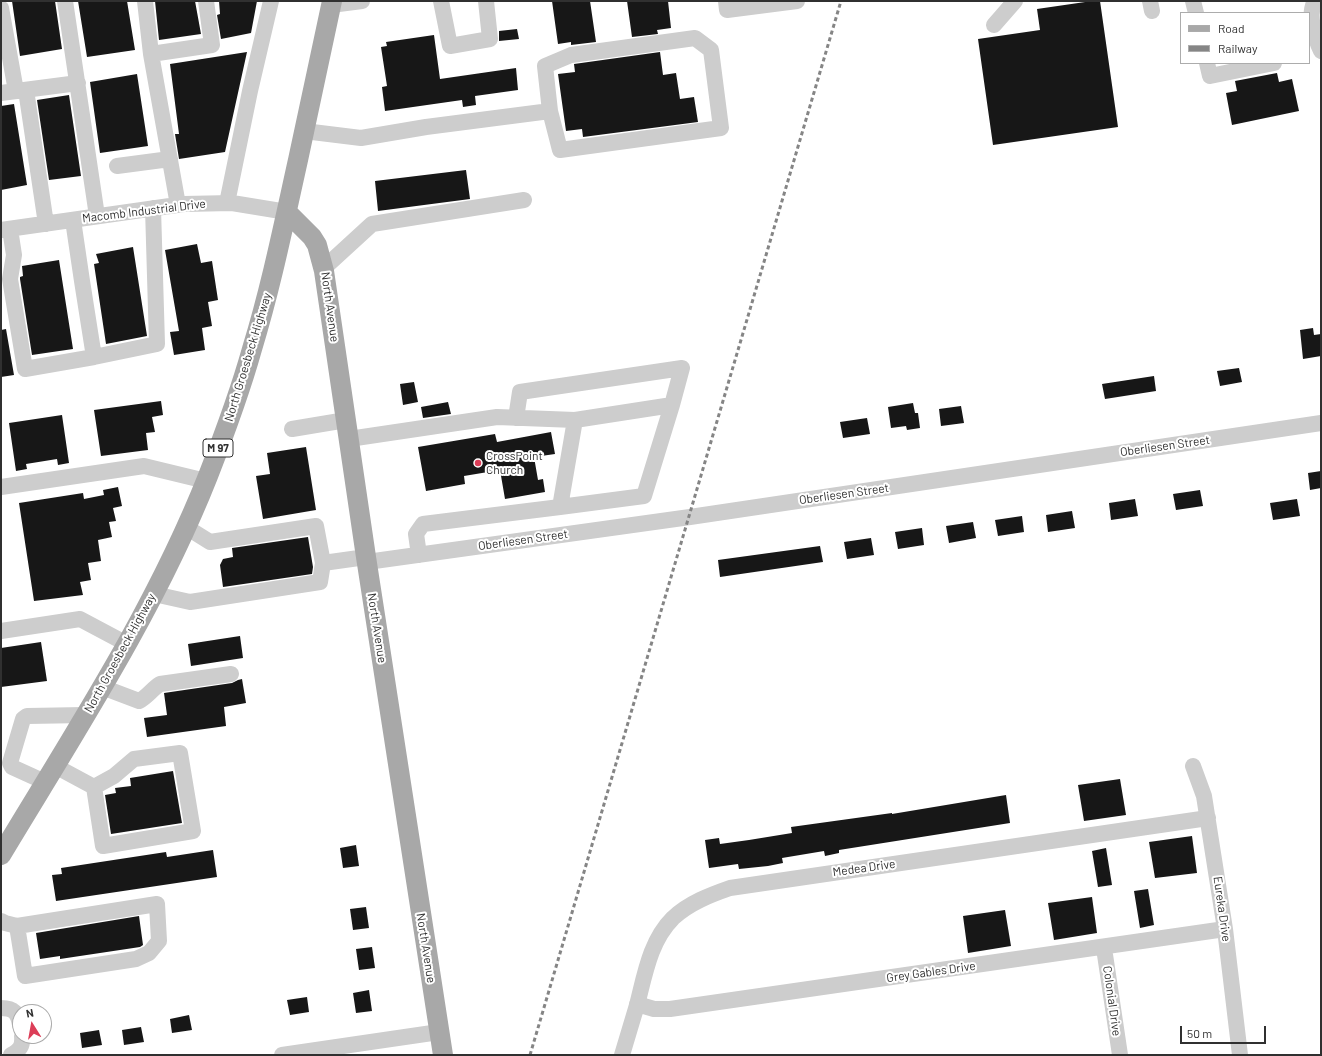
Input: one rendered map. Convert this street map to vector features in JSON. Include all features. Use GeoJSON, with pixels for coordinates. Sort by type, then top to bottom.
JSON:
{"type":"FeatureCollection","features":[{"type":"Feature","properties":{"kind":"main road","name":"North Groesbeck Highway"},"geometry":{"type":"LineString","coordinates":[[1,855],[127,644],[154,594],[206,481],[252,351],[266,299],[287,212],[332,3]]}},
{"type":"Feature","properties":{"kind":"main road","name":"North Avenue"},"geometry":{"type":"LineString","coordinates":[[287,212],[318,245],[324,268],[366,560],[443,1055]]}},
{"type":"Feature","properties":{"kind":"street"},"geometry":{"type":"LineString","coordinates":[[65,1],[97,216]]}},
{"type":"Feature","properties":{"kind":"street"},"geometry":{"type":"LineString","coordinates":[[145,1],[151,54],[178,205]]}},
{"type":"Feature","properties":{"kind":"street"},"geometry":{"type":"LineString","coordinates":[[151,54],[212,45],[206,1]]}},
{"type":"Feature","properties":{"kind":"street"},"geometry":{"type":"LineString","coordinates":[[227,203],[250,91],[271,1]]}},
{"type":"Feature","properties":{"kind":"street"},"geometry":{"type":"LineString","coordinates":[[332,3],[362,1]]}},
{"type":"Feature","properties":{"kind":"street"},"geometry":{"type":"LineString","coordinates":[[441,1],[450,46],[490,39],[486,1]]}},
{"type":"Feature","properties":{"kind":"street"},"geometry":{"type":"LineString","coordinates":[[726,1],[727,10],[797,1]]}},
{"type":"Feature","properties":{"kind":"street"},"geometry":{"type":"LineString","coordinates":[[994,25],[1015,1]]}},
{"type":"Feature","properties":{"kind":"street"},"geometry":{"type":"LineString","coordinates":[[1193,1],[1196,12]]}},
{"type":"Feature","properties":{"kind":"street"},"geometry":{"type":"LineString","coordinates":[[1315,1],[1312,12],[1312,22],[1316,49]]}},
{"type":"Feature","properties":{"kind":"street"},"geometry":{"type":"LineString","coordinates":[[1,8],[14,92],[46,224]]}},
{"type":"Feature","properties":{"kind":"street"},"geometry":{"type":"LineString","coordinates":[[695,38],[711,50],[721,128],[560,150],[550,110],[545,66],[571,55],[695,38]]}},
{"type":"Feature","properties":{"kind":"street"},"geometry":{"type":"LineString","coordinates":[[1207,64],[1210,76],[1269,64]]}},
{"type":"Feature","properties":{"kind":"street"},"geometry":{"type":"LineString","coordinates":[[14,92],[78,83]]}},
{"type":"Feature","properties":{"kind":"street"},"geometry":{"type":"LineString","coordinates":[[304,130],[361,138],[426,127],[550,110]]}},
{"type":"Feature","properties":{"kind":"street"},"geometry":{"type":"LineString","coordinates":[[117,166],[170,159]]}},
{"type":"Feature","properties":{"kind":"street"},"geometry":{"type":"LineString","coordinates":[[324,268],[372,224],[524,200]]}},
{"type":"Feature","properties":{"kind":"street","name":"Macomb Industrial Drive"},"geometry":{"type":"LineString","coordinates":[[6,230],[178,205],[227,203],[287,212]]}},
{"type":"Feature","properties":{"kind":"street"},"geometry":{"type":"LineString","coordinates":[[6,230],[14,255],[5,276],[25,369],[157,344],[152,208]]}},
{"type":"Feature","properties":{"kind":"street"},"geometry":{"type":"LineString","coordinates":[[74,220],[94,357]]}},
{"type":"Feature","properties":{"kind":"street"},"geometry":{"type":"LineString","coordinates":[[419,555],[416,534],[423,524],[644,496],[682,368],[520,392],[516,418]]}},
{"type":"Feature","properties":{"kind":"street"},"geometry":{"type":"LineString","coordinates":[[349,439],[497,417],[576,420],[672,405]]}},
{"type":"Feature","properties":{"kind":"street"},"geometry":{"type":"LineString","coordinates":[[292,429],[346,420]]}},
{"type":"Feature","properties":{"kind":"street"},"geometry":{"type":"LineString","coordinates":[[560,507],[576,420]]}},
{"type":"Feature","properties":{"kind":"street","name":"Oberliesen Street"},"geometry":{"type":"LineString","coordinates":[[323,563],[419,555],[690,517],[1321,423]]}},
{"type":"Feature","properties":{"kind":"street"},"geometry":{"type":"LineString","coordinates":[[1,487],[144,466],[206,481]]}},
{"type":"Feature","properties":{"kind":"street"},"geometry":{"type":"LineString","coordinates":[[154,594],[190,602],[320,582],[323,563],[316,526],[210,542],[186,527]]}},
{"type":"Feature","properties":{"kind":"street"},"geometry":{"type":"LineString","coordinates":[[1,631],[80,619],[127,644]]}},
{"type":"Feature","properties":{"kind":"street"},"geometry":{"type":"LineString","coordinates":[[102,687],[138,701],[145,698],[152,689],[160,684],[231,674]]}},
{"type":"Feature","properties":{"kind":"street"},"geometry":{"type":"LineString","coordinates":[[45,782],[12,767],[10,763],[23,719],[27,716],[85,715]]}},
{"type":"Feature","properties":{"kind":"street"},"geometry":{"type":"LineString","coordinates":[[180,753],[193,831],[103,846],[94,787],[114,776],[134,759],[180,753]]}},
{"type":"Feature","properties":{"kind":"street"},"geometry":{"type":"LineString","coordinates":[[55,766],[94,787]]}},
{"type":"Feature","properties":{"kind":"street","name":"Eureka Drive"},"geometry":{"type":"LineString","coordinates":[[1192,766],[1204,796],[1208,818],[1225,929],[1240,1055]]}},
{"type":"Feature","properties":{"kind":"street","name":"Medea Drive"},"geometry":{"type":"LineString","coordinates":[[622,1055],[637,1004],[645,969],[655,944],[673,919],[696,902],[712,894],[730,888],[1208,818]]}},
{"type":"Feature","properties":{"kind":"street"},"geometry":{"type":"LineString","coordinates":[[1,921],[17,926],[157,904],[159,941],[149,953],[136,959],[25,976],[17,926]]}},
{"type":"Feature","properties":{"kind":"street","name":"Grey Gables Drive"},"geometry":{"type":"LineString","coordinates":[[637,1004],[654,1009],[670,1009],[1104,948],[1225,929]]}},
{"type":"Feature","properties":{"kind":"street","name":"Colonial Drive"},"geometry":{"type":"LineString","coordinates":[[1104,948],[1120,1055]]}},
{"type":"Feature","properties":{"kind":"street"},"geometry":{"type":"LineString","coordinates":[[1,1008],[12,1010]]}},
{"type":"Feature","properties":{"kind":"street"},"geometry":{"type":"LineString","coordinates":[[282,1055],[439,1032]]}},
{"type":"Feature","properties":{"kind":"street"},"geometry":{"type":"LineString","coordinates":[[11,1055],[20,1050],[21,1044]]}},
{"type":"Feature","properties":{"kind":"building"},"geometry":{"type":"Polygon","coordinates":[[[12,1],[55,1],[62,49],[20,56],[12,1]]]}},
{"type":"Feature","properties":{"kind":"building"},"geometry":{"type":"Polygon","coordinates":[[[78,1],[127,1],[135,50],[87,57],[78,1]]]}},
{"type":"Feature","properties":{"kind":"building"},"geometry":{"type":"Polygon","coordinates":[[[155,1],[195,1],[201,34],[159,40],[155,1]]]}},
{"type":"Feature","properties":{"kind":"building"},"geometry":{"type":"Polygon","coordinates":[[[219,1],[257,1],[251,33],[221,39],[217,15],[220,14],[219,1]]]}},
{"type":"Feature","properties":{"kind":"building"},"geometry":{"type":"Polygon","coordinates":[[[552,1],[590,1],[596,42],[571,45],[571,42],[558,44],[552,1]]]}},
{"type":"Feature","properties":{"kind":"building"},"geometry":{"type":"Polygon","coordinates":[[[627,1],[668,1],[671,28],[657,30],[658,34],[632,37],[627,1]]]}},
{"type":"Feature","properties":{"kind":"building"},"geometry":{"type":"Polygon","coordinates":[[[1100,1],[1118,127],[993,145],[978,39],[1040,30],[1037,9],[1100,1]]]}},
{"type":"Feature","properties":{"kind":"building"},"geometry":{"type":"Polygon","coordinates":[[[517,29],[519,39],[499,41],[499,31],[517,29]]]}},
{"type":"Feature","properties":{"kind":"building"},"geometry":{"type":"Polygon","coordinates":[[[434,35],[440,79],[516,68],[518,90],[475,96],[476,105],[463,107],[462,100],[385,111],[382,87],[387,86],[381,47],[387,46],[386,42],[434,35]]]}},
{"type":"Feature","properties":{"kind":"building"},"geometry":{"type":"Polygon","coordinates":[[[247,52],[225,152],[179,159],[175,134],[179,134],[170,64],[247,52]]]}},
{"type":"Feature","properties":{"kind":"building"},"geometry":{"type":"Polygon","coordinates":[[[660,52],[663,75],[676,73],[680,99],[694,97],[698,122],[583,137],[582,129],[566,131],[558,74],[575,72],[574,64],[660,52]]]}},
{"type":"Feature","properties":{"kind":"building"},"geometry":{"type":"Polygon","coordinates":[[[1277,73],[1279,82],[1292,79],[1299,111],[1232,125],[1226,93],[1237,91],[1235,81],[1277,73]]]}},
{"type":"Feature","properties":{"kind":"building"},"geometry":{"type":"Polygon","coordinates":[[[137,74],[148,146],[100,153],[90,82],[137,74]]]}},
{"type":"Feature","properties":{"kind":"building"},"geometry":{"type":"Polygon","coordinates":[[[69,95],[81,176],[49,180],[37,100],[69,95]]]}},
{"type":"Feature","properties":{"kind":"building"},"geometry":{"type":"Polygon","coordinates":[[[14,104],[27,185],[1,190],[1,106],[14,104]]]}},
{"type":"Feature","properties":{"kind":"building"},"geometry":{"type":"Polygon","coordinates":[[[466,170],[470,199],[378,211],[375,181],[466,170]]]}},
{"type":"Feature","properties":{"kind":"building"},"geometry":{"type":"Polygon","coordinates":[[[197,244],[201,263],[212,261],[218,300],[208,302],[212,326],[202,328],[205,350],[174,355],[170,332],[179,331],[165,250],[197,244]]]}},
{"type":"Feature","properties":{"kind":"building"},"geometry":{"type":"Polygon","coordinates":[[[133,247],[147,336],[106,344],[94,264],[99,263],[96,254],[133,247]]]}},
{"type":"Feature","properties":{"kind":"building"},"geometry":{"type":"Polygon","coordinates":[[[59,260],[73,349],[32,355],[20,279],[20,277],[23,276],[22,266],[59,260]]]}},
{"type":"Feature","properties":{"kind":"building"},"geometry":{"type":"Polygon","coordinates":[[[1313,328],[1314,335],[1321,334],[1321,356],[1303,359],[1300,330],[1313,328]]]}},
{"type":"Feature","properties":{"kind":"building"},"geometry":{"type":"Polygon","coordinates":[[[6,329],[14,375],[1,377],[1,330],[6,329]]]}},
{"type":"Feature","properties":{"kind":"building"},"geometry":{"type":"Polygon","coordinates":[[[1239,368],[1242,382],[1220,386],[1217,371],[1239,368]]]}},
{"type":"Feature","properties":{"kind":"building"},"geometry":{"type":"Polygon","coordinates":[[[1154,376],[1156,391],[1105,399],[1102,384],[1154,376]]]}},
{"type":"Feature","properties":{"kind":"building"},"geometry":{"type":"Polygon","coordinates":[[[414,382],[418,402],[403,405],[400,384],[414,382]]]}},
{"type":"Feature","properties":{"kind":"building"},"geometry":{"type":"Polygon","coordinates":[[[161,401],[163,415],[152,417],[155,432],[146,433],[148,450],[101,456],[94,410],[161,401]]]}},
{"type":"Feature","properties":{"kind":"building"},"geometry":{"type":"Polygon","coordinates":[[[448,402],[451,414],[423,418],[421,407],[448,402]]]}},
{"type":"Feature","properties":{"kind":"building"},"geometry":{"type":"Polygon","coordinates":[[[913,403],[915,413],[918,413],[920,428],[907,430],[906,426],[891,428],[888,407],[913,403]]]}},
{"type":"Feature","properties":{"kind":"building"},"geometry":{"type":"Polygon","coordinates":[[[961,406],[964,423],[941,426],[939,409],[961,406]]]}},
{"type":"Feature","properties":{"kind":"building"},"geometry":{"type":"Polygon","coordinates":[[[62,415],[69,463],[58,465],[57,459],[26,464],[27,469],[16,471],[9,423],[62,415]]]}},
{"type":"Feature","properties":{"kind":"building"},"geometry":{"type":"Polygon","coordinates":[[[867,418],[870,434],[843,438],[840,422],[867,418]]]}},
{"type":"Feature","properties":{"kind":"building","name":"CrossPoint Church"},"geometry":{"type":"Polygon","coordinates":[[[551,432],[555,454],[534,457],[538,480],[543,479],[545,492],[505,499],[500,470],[464,476],[465,484],[426,491],[418,447],[495,434],[497,442],[551,432]]]}},
{"type":"Feature","properties":{"kind":"building"},"geometry":{"type":"Polygon","coordinates":[[[306,447],[316,510],[263,519],[256,476],[270,474],[267,453],[306,447]]]}},
{"type":"Feature","properties":{"kind":"building"},"geometry":{"type":"Polygon","coordinates":[[[1321,471],[1321,488],[1310,490],[1308,473],[1321,471]]]}},
{"type":"Feature","properties":{"kind":"building"},"geometry":{"type":"Polygon","coordinates":[[[118,487],[122,506],[113,508],[116,521],[109,522],[112,537],[98,540],[101,561],[88,563],[91,580],[80,582],[83,595],[34,601],[19,503],[83,493],[84,499],[104,495],[103,490],[118,487]]]}},
{"type":"Feature","properties":{"kind":"building"},"geometry":{"type":"Polygon","coordinates":[[[1200,490],[1203,506],[1176,510],[1173,494],[1200,490]]]}},
{"type":"Feature","properties":{"kind":"building"},"geometry":{"type":"Polygon","coordinates":[[[1135,499],[1138,516],[1111,520],[1109,503],[1135,499]]]}},
{"type":"Feature","properties":{"kind":"building"},"geometry":{"type":"Polygon","coordinates":[[[1297,499],[1300,516],[1273,520],[1270,503],[1297,499]]]}},
{"type":"Feature","properties":{"kind":"building"},"geometry":{"type":"Polygon","coordinates":[[[1072,511],[1075,528],[1048,532],[1046,515],[1072,511]]]}},
{"type":"Feature","properties":{"kind":"building"},"geometry":{"type":"Polygon","coordinates":[[[1022,516],[1024,532],[998,536],[995,520],[1022,516]]]}},
{"type":"Feature","properties":{"kind":"building"},"geometry":{"type":"Polygon","coordinates":[[[973,522],[976,538],[949,543],[946,526],[973,522]]]}},
{"type":"Feature","properties":{"kind":"building"},"geometry":{"type":"Polygon","coordinates":[[[922,528],[924,545],[898,549],[895,532],[922,528]]]}},
{"type":"Feature","properties":{"kind":"building"},"geometry":{"type":"Polygon","coordinates":[[[308,537],[313,567],[312,574],[223,587],[220,565],[223,559],[233,557],[232,548],[308,537]]]}},
{"type":"Feature","properties":{"kind":"building"},"geometry":{"type":"Polygon","coordinates":[[[871,538],[874,555],[847,559],[844,542],[871,538]]]}},
{"type":"Feature","properties":{"kind":"building"},"geometry":{"type":"Polygon","coordinates":[[[820,546],[823,562],[720,577],[718,560],[820,546]]]}},
{"type":"Feature","properties":{"kind":"building"},"geometry":{"type":"Polygon","coordinates":[[[240,636],[243,658],[191,666],[188,644],[240,636]]]}},
{"type":"Feature","properties":{"kind":"building"},"geometry":{"type":"Polygon","coordinates":[[[41,642],[47,681],[1,687],[1,648],[41,642]]]}},
{"type":"Feature","properties":{"kind":"building"},"geometry":{"type":"Polygon","coordinates":[[[242,679],[246,703],[224,707],[226,726],[147,737],[144,718],[167,715],[164,693],[232,683],[242,679]]]}},
{"type":"Feature","properties":{"kind":"building"},"geometry":{"type":"Polygon","coordinates":[[[173,771],[182,823],[111,834],[105,795],[116,793],[115,788],[131,786],[130,778],[173,771]]]}},
{"type":"Feature","properties":{"kind":"building"},"geometry":{"type":"Polygon","coordinates":[[[1120,779],[1126,815],[1084,821],[1078,785],[1120,779]]]}},
{"type":"Feature","properties":{"kind":"building"},"geometry":{"type":"Polygon","coordinates":[[[1006,795],[1010,823],[839,850],[839,853],[825,856],[824,851],[782,858],[783,863],[768,866],[739,869],[738,864],[709,868],[705,840],[719,838],[720,844],[749,840],[792,833],[791,827],[892,814],[1006,795]]]}},
{"type":"Feature","properties":{"kind":"building"},"geometry":{"type":"Polygon","coordinates":[[[1192,836],[1197,873],[1155,878],[1149,842],[1192,836]]]}},
{"type":"Feature","properties":{"kind":"building"},"geometry":{"type":"Polygon","coordinates":[[[356,845],[359,866],[343,868],[340,848],[356,845]]]}},
{"type":"Feature","properties":{"kind":"building"},"geometry":{"type":"Polygon","coordinates":[[[1106,848],[1112,885],[1098,887],[1092,851],[1106,848]]]}},
{"type":"Feature","properties":{"kind":"building"},"geometry":{"type":"Polygon","coordinates":[[[213,850],[217,877],[56,901],[52,875],[62,874],[61,868],[166,852],[167,857],[213,850]]]}},
{"type":"Feature","properties":{"kind":"building"},"geometry":{"type":"Polygon","coordinates":[[[1148,889],[1154,925],[1140,928],[1134,891],[1148,889]]]}},
{"type":"Feature","properties":{"kind":"building"},"geometry":{"type":"Polygon","coordinates":[[[1092,897],[1097,933],[1054,940],[1048,903],[1092,897]]]}},
{"type":"Feature","properties":{"kind":"building"},"geometry":{"type":"Polygon","coordinates":[[[366,907],[369,928],[353,930],[350,909],[366,907]]]}},
{"type":"Feature","properties":{"kind":"building"},"geometry":{"type":"Polygon","coordinates":[[[1005,910],[1011,946],[968,953],[963,916],[1005,910]]]}},
{"type":"Feature","properties":{"kind":"building"},"geometry":{"type":"Polygon","coordinates":[[[139,916],[143,945],[140,947],[60,959],[60,956],[40,959],[36,933],[139,916]]]}},
{"type":"Feature","properties":{"kind":"building"},"geometry":{"type":"Polygon","coordinates":[[[372,947],[375,968],[359,970],[356,949],[372,947]]]}},
{"type":"Feature","properties":{"kind":"building"},"geometry":{"type":"Polygon","coordinates":[[[369,990],[372,1011],[356,1013],[353,993],[369,990]]]}},
{"type":"Feature","properties":{"kind":"building"},"geometry":{"type":"Polygon","coordinates":[[[307,997],[309,1012],[290,1015],[287,1000],[307,997]]]}},
{"type":"Feature","properties":{"kind":"building"},"geometry":{"type":"Polygon","coordinates":[[[189,1015],[192,1030],[172,1033],[170,1019],[189,1015]]]}},
{"type":"Feature","properties":{"kind":"building"},"geometry":{"type":"Polygon","coordinates":[[[141,1027],[144,1042],[124,1045],[122,1030],[141,1027]]]}},
{"type":"Feature","properties":{"kind":"building"},"geometry":{"type":"Polygon","coordinates":[[[99,1030],[102,1045],[82,1048],[80,1033],[99,1030]]]}},
{"type":"Feature","properties":{"kind":"railway"},"geometry":{"type":"LineString","coordinates":[[530,1055],[841,1]]}},
{"type":"Feature","properties":{"kind":"place","name":"CrossPoint Church"},"geometry":{"type":"Point","coordinates":[478,463]}}]}
